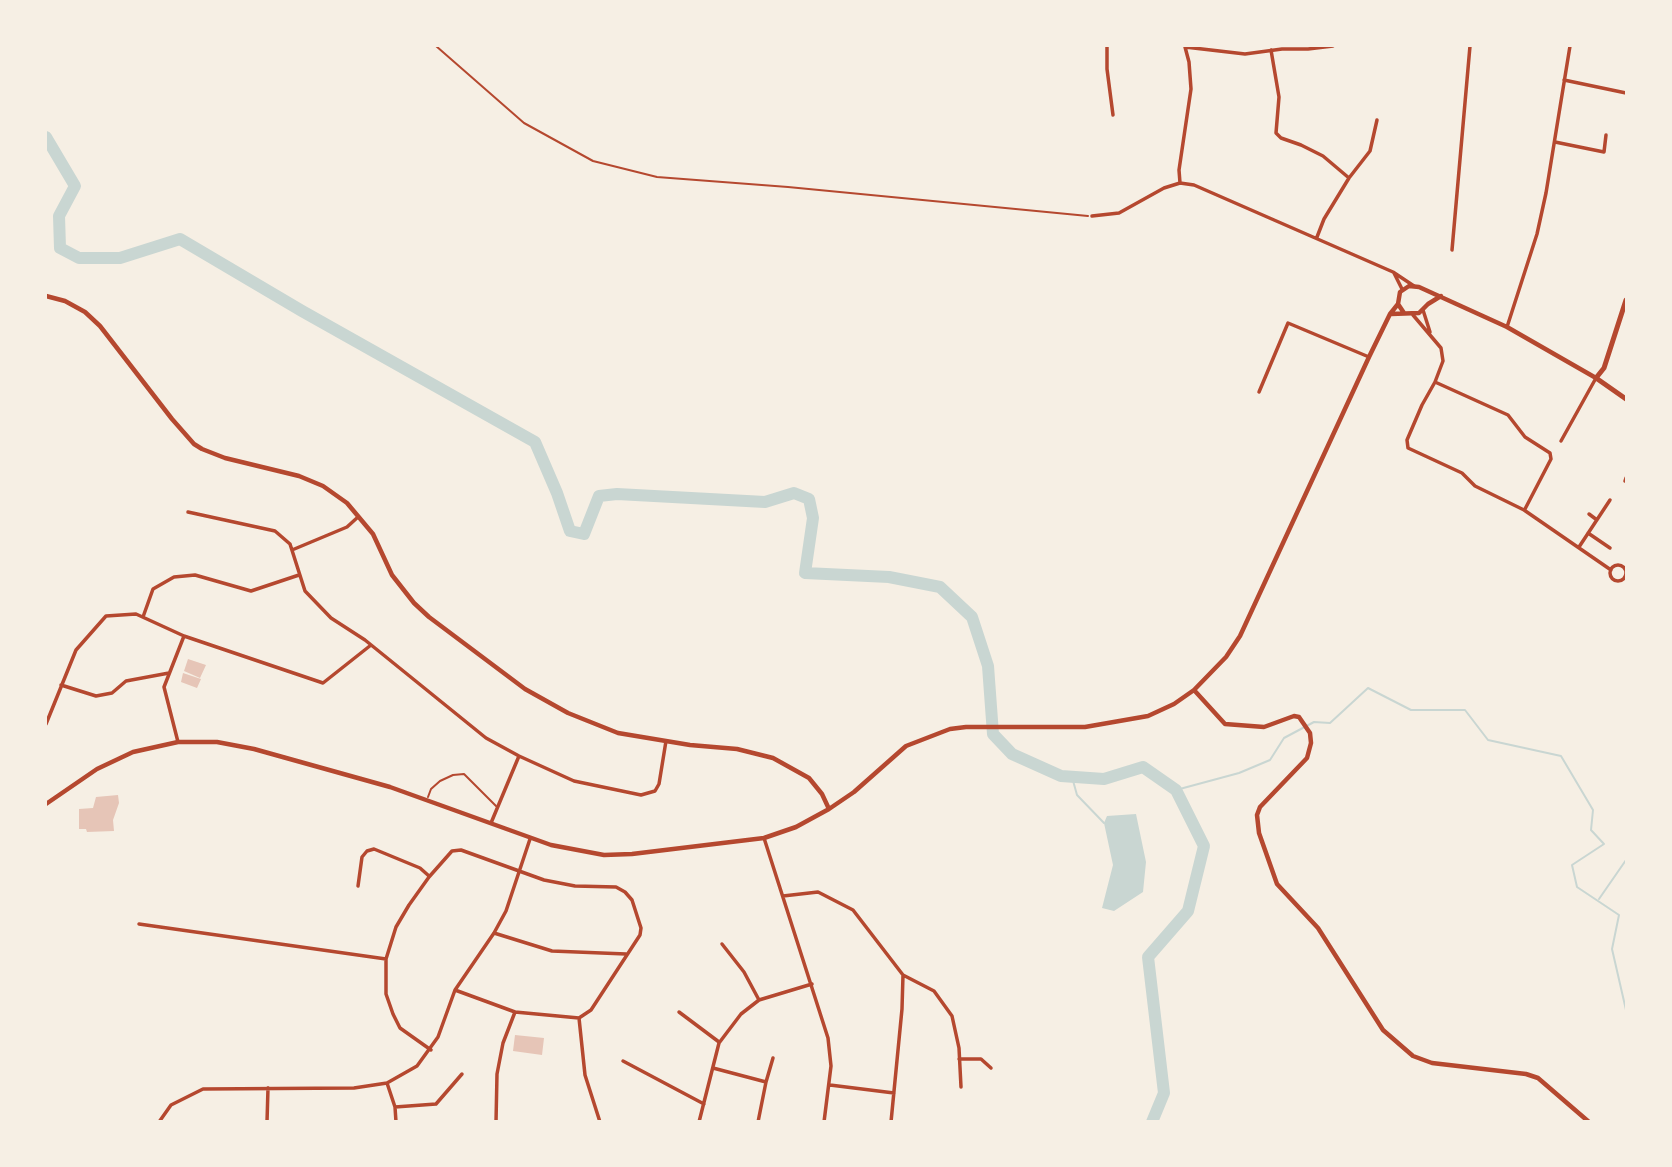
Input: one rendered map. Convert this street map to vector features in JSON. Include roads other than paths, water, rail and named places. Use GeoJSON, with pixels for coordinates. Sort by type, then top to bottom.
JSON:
{"type":"FeatureCollection","features":[{"type":"Feature","properties":{"kind":"main road"},"geometry":{"type":"LineString","coordinates":[[1626,300],[1604,368],[1597,377],[1626,399]]}},
{"type":"Feature","properties":{"kind":"street"},"geometry":{"type":"LineString","coordinates":[[1107,46],[1113,115]]}},
{"type":"Feature","properties":{"kind":"street"},"geometry":{"type":"LineString","coordinates":[[1180,183],[1179,170],[1191,89],[1185,46],[1245,54],[1333,46]]}},
{"type":"Feature","properties":{"kind":"street"},"geometry":{"type":"LineString","coordinates":[[1452,250],[1470,46]]}},
{"type":"Feature","properties":{"kind":"street"},"geometry":{"type":"LineString","coordinates":[[1507,327],[1537,234],[1570,46]]}},
{"type":"Feature","properties":{"kind":"street"},"geometry":{"type":"LineString","coordinates":[[1271,50],[1279,97],[1276,133],[1281,138],[1323,156],[1349,178]]}},
{"type":"Feature","properties":{"kind":"street"},"geometry":{"type":"LineString","coordinates":[[1564,80],[1626,93]]}},
{"type":"Feature","properties":{"kind":"street"},"geometry":{"type":"LineString","coordinates":[[1317,237],[1324,219],[1349,178],[1370,151],[1377,120]]}},
{"type":"Feature","properties":{"kind":"street"},"geometry":{"type":"LineString","coordinates":[[1555,142],[1604,152],[1606,135]]}},
{"type":"Feature","properties":{"kind":"street"},"geometry":{"type":"LineString","coordinates":[[1092,216],[1119,214],[1164,188],[1180,183],[1194,185],[1393,272],[1414,286],[1507,327],[1597,377],[1561,440]]}},
{"type":"Feature","properties":{"kind":"street"},"geometry":{"type":"LineString","coordinates":[[1393,272],[1400,281],[1402,289],[1398,304],[1404,313]]}},
{"type":"Feature","properties":{"kind":"street"},"geometry":{"type":"LineString","coordinates":[[1402,289],[1414,286]]}},
{"type":"Feature","properties":{"kind":"street"},"geometry":{"type":"LineString","coordinates":[[1424,290],[1428,304]]}},
{"type":"Feature","properties":{"kind":"street"},"geometry":{"type":"LineString","coordinates":[[46,296],[65,301],[85,312],[100,326],[194,444],[210,453],[299,476],[323,486],[348,503],[373,534],[392,575],[414,603],[526,689],[599,727],[640,738],[737,749],[773,758],[809,778],[822,794],[829,809]]}},
{"type":"Feature","properties":{"kind":"street"},"geometry":{"type":"LineString","coordinates":[[1413,315],[1441,296]]}},
{"type":"Feature","properties":{"kind":"street"},"geometry":{"type":"LineString","coordinates":[[46,804],[72,784],[133,752],[178,742],[217,742],[254,749],[390,787],[530,839],[604,855],[710,846],[764,838],[796,827],[854,792],[906,746],[934,734],[966,727],[1086,727],[1148,716],[1174,704],[1194,690],[1226,657],[1240,636],[1369,357],[1390,314],[1398,304]]}},
{"type":"Feature","properties":{"kind":"street"},"geometry":{"type":"LineString","coordinates":[[1423,310],[1431,334]]}},
{"type":"Feature","properties":{"kind":"street"},"geometry":{"type":"LineString","coordinates":[[1390,314],[1413,315],[1431,334],[1443,354],[1441,368],[1407,440],[1408,448],[1462,473],[1475,486],[1524,510],[1611,570],[1612,577],[1616,580],[1621,580],[1626,575],[1626,570],[1619,565],[1611,570]]}},
{"type":"Feature","properties":{"kind":"street"},"geometry":{"type":"LineString","coordinates":[[1258,392],[1288,323],[1369,357]]}},
{"type":"Feature","properties":{"kind":"street"},"geometry":{"type":"LineString","coordinates":[[1435,382],[1508,415],[1525,437],[1549,451],[1551,457],[1524,510]]}},
{"type":"Feature","properties":{"kind":"street"},"geometry":{"type":"LineString","coordinates":[[1579,547],[1610,500]]}},
{"type":"Feature","properties":{"kind":"street"},"geometry":{"type":"LineString","coordinates":[[188,512],[275,531],[290,544],[306,591],[331,618],[372,645],[486,738],[519,756],[574,781],[641,795],[654,790],[659,784],[666,741]]}},
{"type":"Feature","properties":{"kind":"street"},"geometry":{"type":"LineString","coordinates":[[1589,514],[1597,520]]}},
{"type":"Feature","properties":{"kind":"street"},"geometry":{"type":"LineString","coordinates":[[292,550],[347,527],[360,516]]}},
{"type":"Feature","properties":{"kind":"street"},"geometry":{"type":"LineString","coordinates":[[1588,533],[1610,548]]}},
{"type":"Feature","properties":{"kind":"street"},"geometry":{"type":"LineString","coordinates":[[143,617],[153,589],[174,577],[195,575],[251,590],[300,575]]}},
{"type":"Feature","properties":{"kind":"street"},"geometry":{"type":"LineString","coordinates":[[46,724],[76,650],[106,616],[136,614],[184,636],[323,683],[372,645]]}},
{"type":"Feature","properties":{"kind":"street"},"geometry":{"type":"LineString","coordinates":[[178,742],[163,687],[184,636]]}},
{"type":"Feature","properties":{"kind":"street"},"geometry":{"type":"LineString","coordinates":[[61,685],[96,696],[112,693],[125,681],[169,673]]}},
{"type":"Feature","properties":{"kind":"street"},"geometry":{"type":"LineString","coordinates":[[1194,690],[1225,724],[1264,727],[1294,716],[1304,723],[1311,743],[1307,758],[1266,800],[1257,815],[1259,833],[1277,884],[1318,928],[1383,1030],[1413,1056],[1432,1063],[1527,1074],[1538,1078],[1589,1122]]}},
{"type":"Feature","properties":{"kind":"street"},"geometry":{"type":"LineString","coordinates":[[491,823],[519,756]]}},
{"type":"Feature","properties":{"kind":"street"},"geometry":{"type":"LineString","coordinates":[[764,838],[828,1038],[831,1066],[824,1122]]}},
{"type":"Feature","properties":{"kind":"street"},"geometry":{"type":"LineString","coordinates":[[159,1122],[172,1105],[203,1089],[354,1088],[387,1083],[417,1066],[430,1050],[455,990],[506,911],[530,839]]}},
{"type":"Feature","properties":{"kind":"street"},"geometry":{"type":"LineString","coordinates":[[358,886],[362,857],[367,851],[374,849],[421,868],[429,877]]}},
{"type":"Feature","properties":{"kind":"street"},"geometry":{"type":"LineString","coordinates":[[430,1050],[400,1028],[393,1014],[386,994],[386,959],[396,927],[429,877],[452,851],[461,850],[544,880],[616,887],[632,900],[641,928],[640,935],[591,1010],[579,1018],[515,1012],[455,990]]}},
{"type":"Feature","properties":{"kind":"street"},"geometry":{"type":"LineString","coordinates":[[783,896],[818,892],[853,910],[903,975],[934,991],[952,1016],[960,1059],[961,1087]]}},
{"type":"Feature","properties":{"kind":"street"},"geometry":{"type":"LineString","coordinates":[[139,924],[386,959]]}},
{"type":"Feature","properties":{"kind":"street"},"geometry":{"type":"LineString","coordinates":[[494,933],[552,951],[627,954]]}},
{"type":"Feature","properties":{"kind":"street"},"geometry":{"type":"LineString","coordinates":[[722,944],[744,972],[759,1000]]}},
{"type":"Feature","properties":{"kind":"street"},"geometry":{"type":"LineString","coordinates":[[891,1122],[903,975]]}},
{"type":"Feature","properties":{"kind":"street"},"geometry":{"type":"LineString","coordinates":[[699,1122],[719,1043],[741,1014],[759,1000],[812,984]]}},
{"type":"Feature","properties":{"kind":"street"},"geometry":{"type":"LineString","coordinates":[[496,1122],[497,1074],[503,1043],[515,1012]]}},
{"type":"Feature","properties":{"kind":"street"},"geometry":{"type":"LineString","coordinates":[[678,1012],[719,1043]]}},
{"type":"Feature","properties":{"kind":"street"},"geometry":{"type":"LineString","coordinates":[[579,1018],[585,1075],[600,1122]]}},
{"type":"Feature","properties":{"kind":"street"},"geometry":{"type":"LineString","coordinates":[[758,1122],[773,1058]]}},
{"type":"Feature","properties":{"kind":"street"},"geometry":{"type":"LineString","coordinates":[[960,1059],[981,1059],[990,1068]]}},
{"type":"Feature","properties":{"kind":"street"},"geometry":{"type":"LineString","coordinates":[[623,1061],[704,1104]]}},
{"type":"Feature","properties":{"kind":"street"},"geometry":{"type":"LineString","coordinates":[[713,1068],[766,1082]]}},
{"type":"Feature","properties":{"kind":"street"},"geometry":{"type":"LineString","coordinates":[[395,1107],[436,1104],[462,1074]]}},
{"type":"Feature","properties":{"kind":"street"},"geometry":{"type":"LineString","coordinates":[[387,1083],[395,1107],[396,1122]]}},
{"type":"Feature","properties":{"kind":"street"},"geometry":{"type":"LineString","coordinates":[[829,1085],[894,1093]]}},
{"type":"Feature","properties":{"kind":"street"},"geometry":{"type":"LineString","coordinates":[[267,1122],[268,1088]]}},
{"type":"Feature","properties":{"kind":"lane"},"geometry":{"type":"LineString","coordinates":[[427,800],[431,789],[440,780],[464,774],[497,807]]}},
{"type":"Feature","properties":{"kind":"waterway"},"geometry":{"type":"LineString","coordinates":[[46,137],[75,186],[59,216],[60,248],[79,258],[120,258],[180,239],[535,442],[570,531],[584,534],[599,496],[617,494],[765,502],[794,493],[809,499],[813,518],[805,573],[889,577],[940,587],[972,617],[988,666],[993,734],[1012,754],[1061,776],[1104,779],[1143,767],[1176,790],[1204,846],[1188,911],[1148,957],[1164,1093],[1152,1122]]}},
{"type":"Feature","properties":{"kind":"waterway"},"geometry":{"type":"LineString","coordinates":[[1176,790],[1239,773],[1270,760],[1284,738],[1314,722],[1330,723],[1368,688],[1411,710],[1465,710],[1488,740],[1561,756],[1593,810],[1591,830],[1604,844],[1572,865],[1577,887],[1619,915],[1612,949],[1626,1010]]}},
{"type":"Feature","properties":{"kind":"waterway"},"geometry":{"type":"LineString","coordinates":[[1072,777],[1077,795],[1104,823]]}},
{"type":"Feature","properties":{"kind":"waterway"},"geometry":{"type":"LineString","coordinates":[[1599,899],[1626,860]]}}]}
